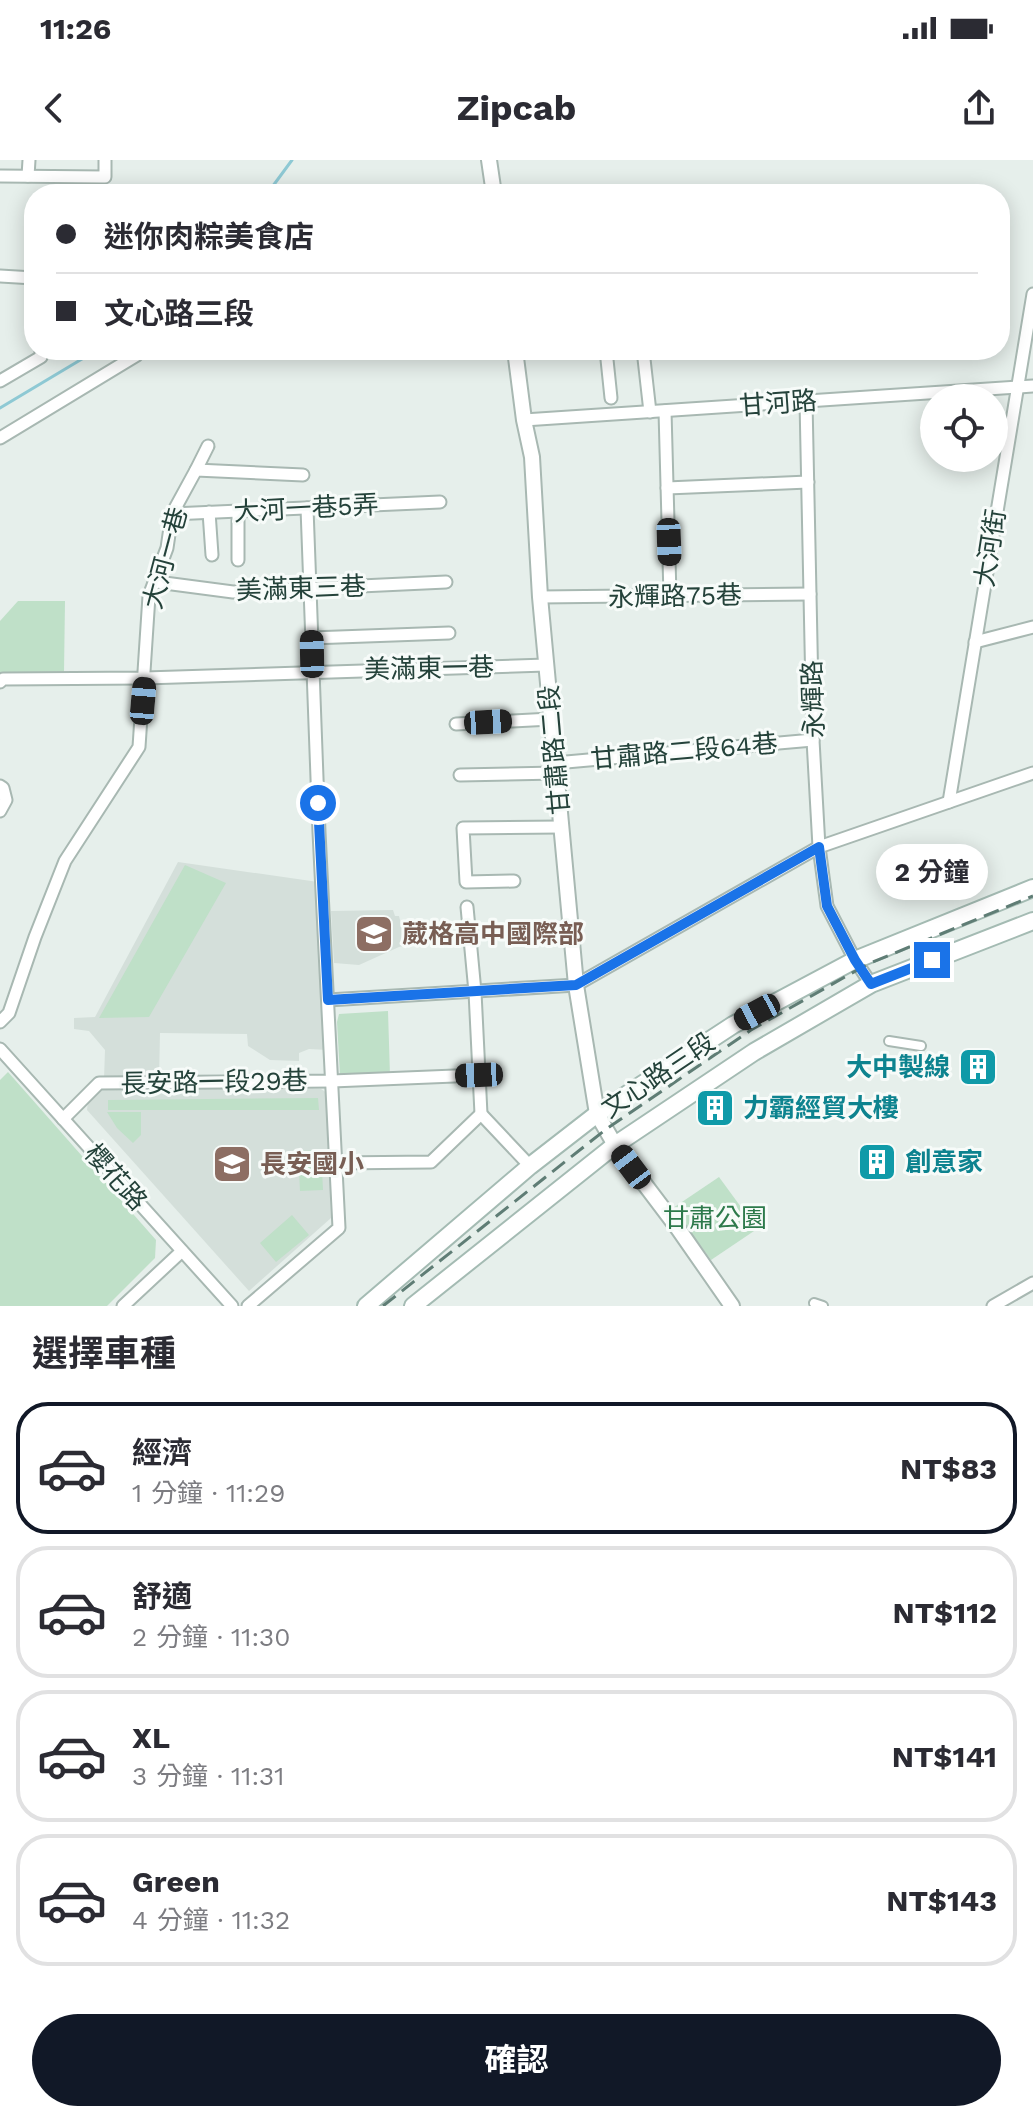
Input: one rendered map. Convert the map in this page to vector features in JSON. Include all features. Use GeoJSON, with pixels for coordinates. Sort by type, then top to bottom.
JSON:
{"type":"FeatureCollection","features":[{"type":"Feature","properties":{"kind":"main road","name":"文心路三段"},"geometry":{"type":"LineString","coordinates":[[366,1306],[530,1166],[597,1114],[733,1025],[855,960],[1031,893]]}},
{"type":"Feature","properties":{"kind":"main road","name":"文心路三段"},"geometry":{"type":"LineString","coordinates":[[413,1306],[615,1145],[754,1052],[871,984],[1033,921]]}},
{"type":"Feature","properties":{"kind":"street"},"geometry":{"type":"LineString","coordinates":[[28,176],[29,160]]}},
{"type":"Feature","properties":{"kind":"street"},"geometry":{"type":"LineString","coordinates":[[0,176],[105,177],[105,160]]}},
{"type":"Feature","properties":{"kind":"street"},"geometry":{"type":"LineString","coordinates":[[489,160],[493,184]]}},
{"type":"Feature","properties":{"kind":"street"},"geometry":{"type":"LineString","coordinates":[[0,276],[24,277]]}},
{"type":"Feature","properties":{"kind":"street","name":"大河街"},"geometry":{"type":"LineString","coordinates":[[949,802],[1033,294]]}},
{"type":"Feature","properties":{"kind":"street"},"geometry":{"type":"LineString","coordinates":[[0,381],[36,360]]}},
{"type":"Feature","properties":{"kind":"street"},"geometry":{"type":"LineString","coordinates":[[0,438],[129,360]]}},
{"type":"Feature","properties":{"kind":"street","name":"甘肅路二段"},"geometry":{"type":"LineString","coordinates":[[516,360],[532,457],[540,597],[576,985],[597,1114],[615,1145],[732,1306]]}},
{"type":"Feature","properties":{"kind":"street"},"geometry":{"type":"LineString","coordinates":[[607,360],[611,398]]}},
{"type":"Feature","properties":{"kind":"street"},"geometry":{"type":"LineString","coordinates":[[644,360],[650,412]]}},
{"type":"Feature","properties":{"kind":"street","name":"甘河路"},"geometry":{"type":"LineString","coordinates":[[524,420],[1033,386]]}},
{"type":"Feature","properties":{"kind":"street","name":"永輝路"},"geometry":{"type":"LineString","coordinates":[[806,401],[813,740],[819,847],[827,906],[871,984]]}},
{"type":"Feature","properties":{"kind":"street"},"geometry":{"type":"LineString","coordinates":[[665,411],[670,596]]}},
{"type":"Feature","properties":{"kind":"street","name":"大河一巷"},"geometry":{"type":"LineString","coordinates":[[0,1022],[9,1013],[65,861],[139,747],[149,596],[157,582],[167,548],[172,514],[208,446]]}},
{"type":"Feature","properties":{"kind":"street"},"geometry":{"type":"LineString","coordinates":[[196,470],[303,475]]}},
{"type":"Feature","properties":{"kind":"street"},"geometry":{"type":"LineString","coordinates":[[667,488],[808,482]]}},
{"type":"Feature","properties":{"kind":"street","name":"大河一巷5弄"},"geometry":{"type":"LineString","coordinates":[[172,514],[440,502]]}},
{"type":"Feature","properties":{"kind":"street"},"geometry":{"type":"LineString","coordinates":[[248,1306],[339,1228],[307,508]]}},
{"type":"Feature","properties":{"kind":"street"},"geometry":{"type":"LineString","coordinates":[[238,511],[238,560]]}},
{"type":"Feature","properties":{"kind":"street"},"geometry":{"type":"LineString","coordinates":[[209,512],[212,555]]}},
{"type":"Feature","properties":{"kind":"street","name":"美滿東三巷"},"geometry":{"type":"LineString","coordinates":[[157,582],[233,592],[446,582]]}},
{"type":"Feature","properties":{"kind":"street","name":"永輝路75巷"},"geometry":{"type":"LineString","coordinates":[[540,597],[810,594]]}},
{"type":"Feature","properties":{"kind":"street"},"geometry":{"type":"LineString","coordinates":[[975,642],[1033,627]]}},
{"type":"Feature","properties":{"kind":"street"},"geometry":{"type":"LineString","coordinates":[[311,638],[449,633]]}},
{"type":"Feature","properties":{"kind":"street","name":"美滿東一巷"},"geometry":{"type":"LineString","coordinates":[[0,682],[3,679],[145,678],[546,665]]}},
{"type":"Feature","properties":{"kind":"street"},"geometry":{"type":"LineString","coordinates":[[456,724],[551,719]]}},
{"type":"Feature","properties":{"kind":"street","name":"甘肅路二段64巷"},"geometry":{"type":"LineString","coordinates":[[460,775],[556,768],[813,740]]}},
{"type":"Feature","properties":{"kind":"street"},"geometry":{"type":"LineString","coordinates":[[328,1000],[576,985],[819,847],[1033,773]]}},
{"type":"Feature","properties":{"kind":"street"},"geometry":{"type":"LineString","coordinates":[[0,786],[6,800],[0,811]]}},
{"type":"Feature","properties":{"kind":"street"},"geometry":{"type":"LineString","coordinates":[[514,881],[466,882],[463,828],[561,827]]}},
{"type":"Feature","properties":{"kind":"street"},"geometry":{"type":"LineString","coordinates":[[467,907],[481,1114],[530,1166]]}},
{"type":"Feature","properties":{"kind":"street"},"geometry":{"type":"LineString","coordinates":[[889,1041],[921,1046]]}},
{"type":"Feature","properties":{"kind":"street","name":"櫻花路"},"geometry":{"type":"LineString","coordinates":[[0,1049],[232,1306]]}},
{"type":"Feature","properties":{"kind":"street","name":"長安路一段29巷"},"geometry":{"type":"LineString","coordinates":[[63,1119],[99,1083],[332,1081],[479,1075]]}},
{"type":"Feature","properties":{"kind":"street"},"geometry":{"type":"LineString","coordinates":[[336,1163],[431,1162],[481,1114]]}},
{"type":"Feature","properties":{"kind":"street"},"geometry":{"type":"LineString","coordinates":[[123,1306],[182,1251]]}},
{"type":"Feature","properties":{"kind":"street"},"geometry":{"type":"LineString","coordinates":[[993,1306],[1033,1283]]}},
{"type":"Feature","properties":{"kind":"shaded area"},"geometry":{"type":"Polygon","coordinates":[[[178,862],[318,882],[328,1050],[309,1049],[299,1053],[299,1061],[270,1060],[248,1046],[247,1034],[160,1033],[159,1079],[104,1079],[105,1050],[89,1031],[74,1029],[74,1018],[95,1017],[178,862]]]}},
{"type":"Feature","properties":{"kind":"shaded area","name":"葳格高中國際部"},"geometry":{"type":"Polygon","coordinates":[[[393,910],[401,924],[416,926],[416,942],[359,965],[334,963],[331,911],[393,910]]]}},
{"type":"Feature","properties":{"kind":"shaded area","name":"長安國小"},"geometry":{"type":"Polygon","coordinates":[[[102,1089],[321,1089],[327,1093],[331,1218],[249,1291],[87,1110],[88,1101],[102,1089]]]}},
{"type":"Feature","properties":{"kind":"green space"},"geometry":{"type":"Polygon","coordinates":[[[18,601],[65,601],[64,672],[0,673],[0,621],[18,601]]]}},
{"type":"Feature","properties":{"kind":"green space"},"geometry":{"type":"Polygon","coordinates":[[[185,865],[226,883],[149,1017],[99,1018],[185,865]]]}},
{"type":"Feature","properties":{"kind":"green space"},"geometry":{"type":"Polygon","coordinates":[[[388,1011],[390,1076],[347,1081],[340,1075],[339,1014],[388,1011]]]}},
{"type":"Feature","properties":{"kind":"green space"},"geometry":{"type":"Polygon","coordinates":[[[8,1072],[156,1240],[155,1258],[107,1306],[0,1306],[0,1080],[8,1072]]]}},
{"type":"Feature","properties":{"kind":"green space"},"geometry":{"type":"Polygon","coordinates":[[[318,1098],[319,1110],[108,1110],[108,1100],[318,1098]]]}},
{"type":"Feature","properties":{"kind":"green space"},"geometry":{"type":"Polygon","coordinates":[[[107,1112],[141,1112],[141,1135],[133,1143],[117,1128],[107,1112]]]}},
{"type":"Feature","properties":{"kind":"green space"},"geometry":{"type":"Polygon","coordinates":[[[321,1150],[323,1190],[300,1191],[298,1151],[321,1150]]]}},
{"type":"Feature","properties":{"kind":"green space","name":"甘肅公園"},"geometry":{"type":"Polygon","coordinates":[[[719,1177],[757,1229],[711,1260],[673,1208],[719,1177]]]}},
{"type":"Feature","properties":{"kind":"green space"},"geometry":{"type":"Polygon","coordinates":[[[292,1215],[309,1235],[276,1262],[260,1243],[292,1215]]]}},
{"type":"Feature","properties":{"kind":"waterway"},"geometry":{"type":"LineString","coordinates":[[274,184],[292,160]]}},
{"type":"Feature","properties":{"kind":"waterway"},"geometry":{"type":"LineString","coordinates":[[0,408],[80,360]]}},
{"type":"Feature","properties":{"kind":"railway"},"geometry":{"type":"LineString","coordinates":[[383,1306],[605,1130],[751,1030],[868,964],[1033,896]]}},
{"type":"Feature","properties":{"kind":"place","name":"葳格高中國際部"},"geometry":{"type":"Point","coordinates":[374,934]}},
{"type":"Feature","properties":{"kind":"place","name":"大中製線"},"geometry":{"type":"Point","coordinates":[978,1067]}},
{"type":"Feature","properties":{"kind":"place","name":"力霸經貿大樓"},"geometry":{"type":"Point","coordinates":[715,1108]}},
{"type":"Feature","properties":{"kind":"place","name":"創意家"},"geometry":{"type":"Point","coordinates":[877,1162]}},
{"type":"Feature","properties":{"kind":"place","name":"長安國小"},"geometry":{"type":"Point","coordinates":[232,1164]}},
{"type":"Feature","properties":{"kind":"route"},"geometry":{"type":"LineString","coordinates":[[318,803],[328,1000],[576,985],[819,847],[827,906],[871,984],[932,960]]}}]}
